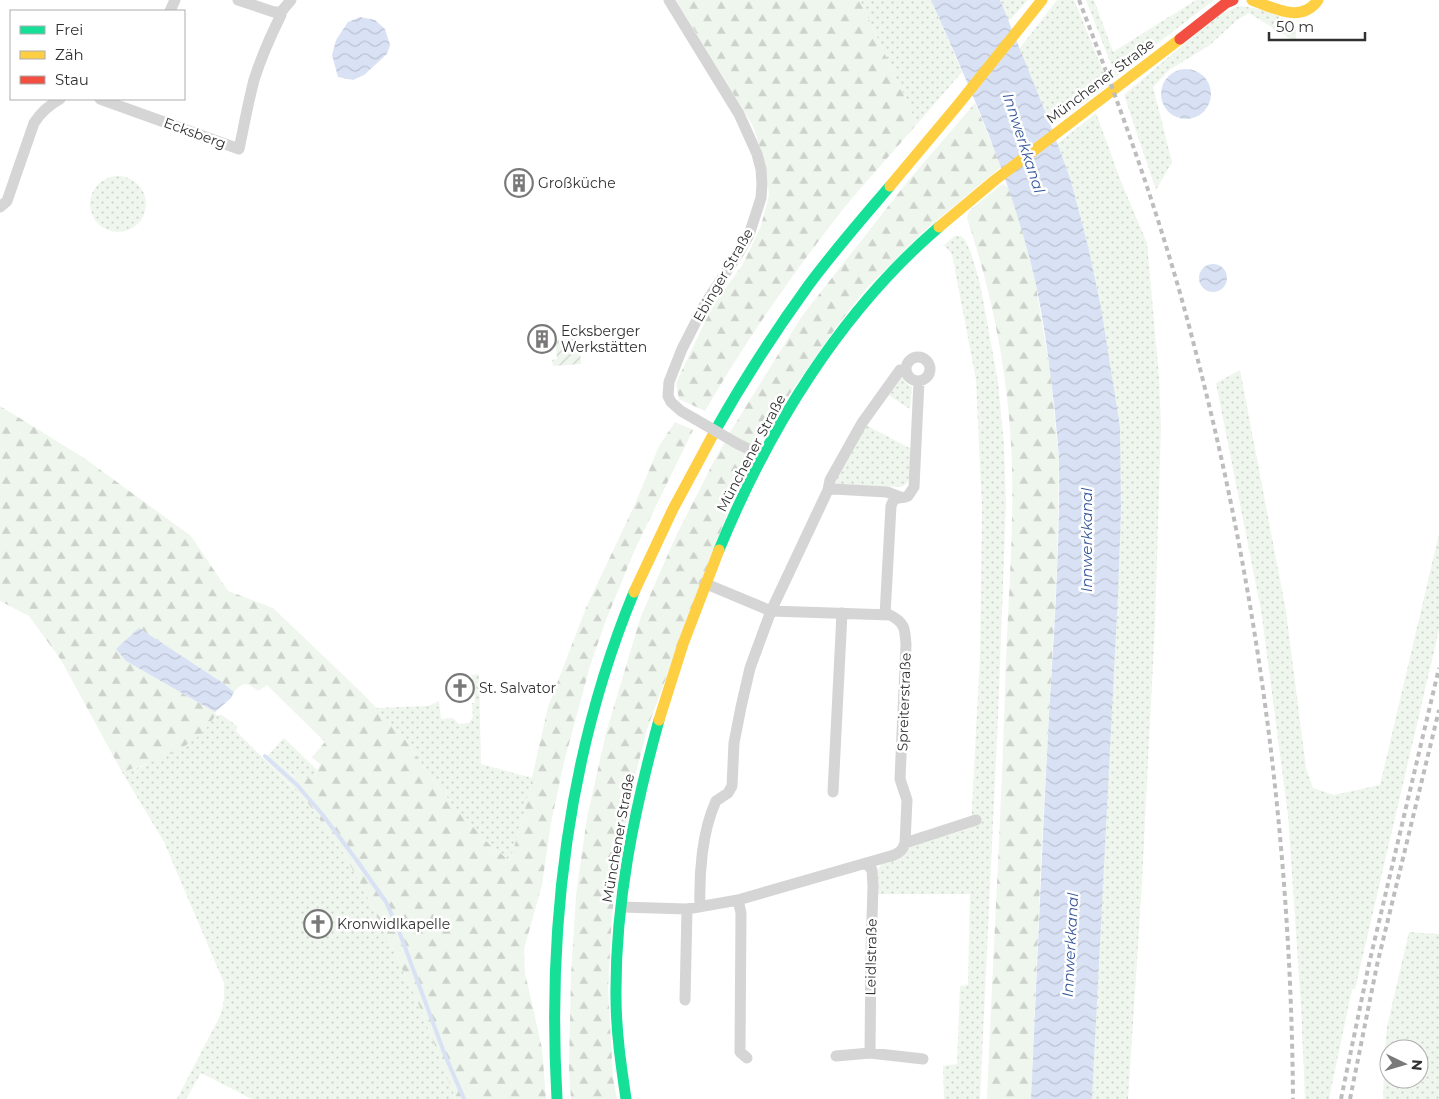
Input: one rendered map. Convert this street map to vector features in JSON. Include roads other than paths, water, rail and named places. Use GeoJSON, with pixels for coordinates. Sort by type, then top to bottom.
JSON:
{"type":"FeatureCollection","features":[{"type":"Feature","properties":{"kind":"street"},"geometry":{"type":"LineString","coordinates":[[238,0],[274,12],[281,12],[290,0]]}},
{"type":"Feature","properties":{"kind":"street","name":"Ebinger Straße"},"geometry":{"type":"LineString","coordinates":[[669,0],[739,114],[757,154],[762,184],[761,198],[749,235],[705,304],[682,349],[669,382],[668,396],[680,411],[763,456]]}},
{"type":"Feature","properties":{"kind":"street","name":"Münchener Straße"},"geometry":{"type":"LineString","coordinates":[[626,1099],[619,1056],[616,1009],[617,950],[624,879],[635,818],[645,772],[679,655],[704,583],[763,456],[789,410],[833,343],[854,314],[889,275],[968,201],[1226,3],[1233,0]]}},
{"type":"Feature","properties":{"kind":"street"},"geometry":{"type":"LineString","coordinates":[[1252,0],[1282,10],[1302,13],[1312,9],[1318,0]]}},
{"type":"Feature","properties":{"kind":"street"},"geometry":{"type":"LineString","coordinates":[[556,1099],[554,1014],[556,938],[560,887],[569,823],[583,752],[602,680],[630,602],[663,528],[699,459],[739,389],[786,316],[847,235],[944,122],[1041,2]]}},
{"type":"Feature","properties":{"kind":"street","name":"Ecksberg"},"geometry":{"type":"LineString","coordinates":[[105,100],[135,106],[239,149],[259,64],[281,12]]}},
{"type":"Feature","properties":{"kind":"street"},"geometry":{"type":"LineString","coordinates":[[0,207],[7,201],[34,123],[40,113],[58,100]]}},
{"type":"Feature","properties":{"kind":"street"},"geometry":{"type":"LineString","coordinates":[[915,357],[923,357],[927,360],[930,367],[929,375],[923,380],[918,381],[909,376],[906,369],[909,362],[915,357]]}},
{"type":"Feature","properties":{"kind":"street"},"geometry":{"type":"LineString","coordinates":[[700,906],[699,884],[705,835],[716,801],[728,793],[732,786],[734,743],[750,668],[772,611],[828,490],[830,480],[862,423],[900,370],[906,369]]}},
{"type":"Feature","properties":{"kind":"street"},"geometry":{"type":"LineString","coordinates":[[828,490],[887,492],[900,497],[908,496],[914,487],[918,381]]}},
{"type":"Feature","properties":{"kind":"street"},"geometry":{"type":"LineString","coordinates":[[704,583],[772,611],[885,615],[891,506],[893,501],[900,497]]}},
{"type":"Feature","properties":{"kind":"street"},"geometry":{"type":"LineString","coordinates":[[833,792],[842,613]]}},
{"type":"Feature","properties":{"kind":"street","name":"Spreiterstraße"},"geometry":{"type":"LineString","coordinates":[[885,615],[890,615],[903,623],[906,635],[900,779],[907,800],[905,843]]}},
{"type":"Feature","properties":{"kind":"street"},"geometry":{"type":"LineString","coordinates":[[621,907],[687,909],[738,900],[898,853],[905,843],[976,820]]}},
{"type":"Feature","properties":{"kind":"street","name":"Leidlstraße"},"geometry":{"type":"LineString","coordinates":[[866,863],[872,870],[873,886],[870,1053]]}},
{"type":"Feature","properties":{"kind":"street"},"geometry":{"type":"LineString","coordinates":[[738,900],[741,913],[740,1052],[747,1058]]}},
{"type":"Feature","properties":{"kind":"street"},"geometry":{"type":"LineString","coordinates":[[686,1000],[687,909]]}},
{"type":"Feature","properties":{"kind":"street"},"geometry":{"type":"LineString","coordinates":[[836,1056],[870,1053],[923,1059]]}},
{"type":"Feature","properties":{"kind":"water","name":"Innwerkkanal"},"geometry":{"type":"Polygon","coordinates":[[[931,0],[1000,0],[1071,181],[1088,246],[1101,308],[1120,427],[1121,511],[1118,593],[1092,1099],[1031,1099],[1059,527],[1059,451],[1047,349],[1036,285],[1016,212],[991,140],[931,0]]]}},
{"type":"Feature","properties":{"kind":"water"},"geometry":{"type":"Polygon","coordinates":[[[360,17],[375,20],[385,29],[390,45],[387,54],[364,75],[353,80],[338,77],[332,55],[336,40],[348,22],[360,17]]]}},
{"type":"Feature","properties":{"kind":"water"},"geometry":{"type":"Polygon","coordinates":[[[1181,69],[1191,69],[1204,76],[1211,89],[1211,99],[1204,112],[1191,119],[1181,119],[1172,115],[1165,108],[1161,99],[1161,89],[1165,80],[1172,73],[1181,69]]]}},
{"type":"Feature","properties":{"kind":"water"},"geometry":{"type":"Polygon","coordinates":[[[1213,264],[1223,268],[1227,278],[1223,288],[1213,292],[1203,288],[1199,278],[1203,268],[1213,264]]]}},
{"type":"Feature","properties":{"kind":"water"},"geometry":{"type":"Polygon","coordinates":[[[139,628],[223,683],[234,692],[231,698],[215,712],[126,661],[116,649],[139,628]]]}},
{"type":"Feature","properties":{"kind":"waterway"},"geometry":{"type":"LineString","coordinates":[[265,756],[297,785],[322,814],[386,902],[464,1099]]}},
{"type":"Feature","properties":{"kind":"railway"},"geometry":{"type":"LineString","coordinates":[[1079,0],[1157,216],[1195,349],[1218,441],[1237,534],[1254,627],[1278,815],[1291,1004],[1293,1099]]}},
{"type":"Feature","properties":{"kind":"railway"},"geometry":{"type":"LineString","coordinates":[[1341,1099],[1369,964],[1439,668]]}},
{"type":"Feature","properties":{"kind":"railway"},"geometry":{"type":"LineString","coordinates":[[1350,1099],[1377,965],[1439,710]]}},
{"type":"Feature","properties":{"kind":"place","name":"Großküche"},"geometry":{"type":"Point","coordinates":[519,183]}},
{"type":"Feature","properties":{"kind":"place","name":"Ecksberger Werkstätten"},"geometry":{"type":"Point","coordinates":[542,339]}},
{"type":"Feature","properties":{"kind":"place","name":"St. Salvator"},"geometry":{"type":"Point","coordinates":[460,688]}},
{"type":"Feature","properties":{"kind":"place","name":"Kronwidlkapelle"},"geometry":{"type":"Point","coordinates":[318,924]}}]}
